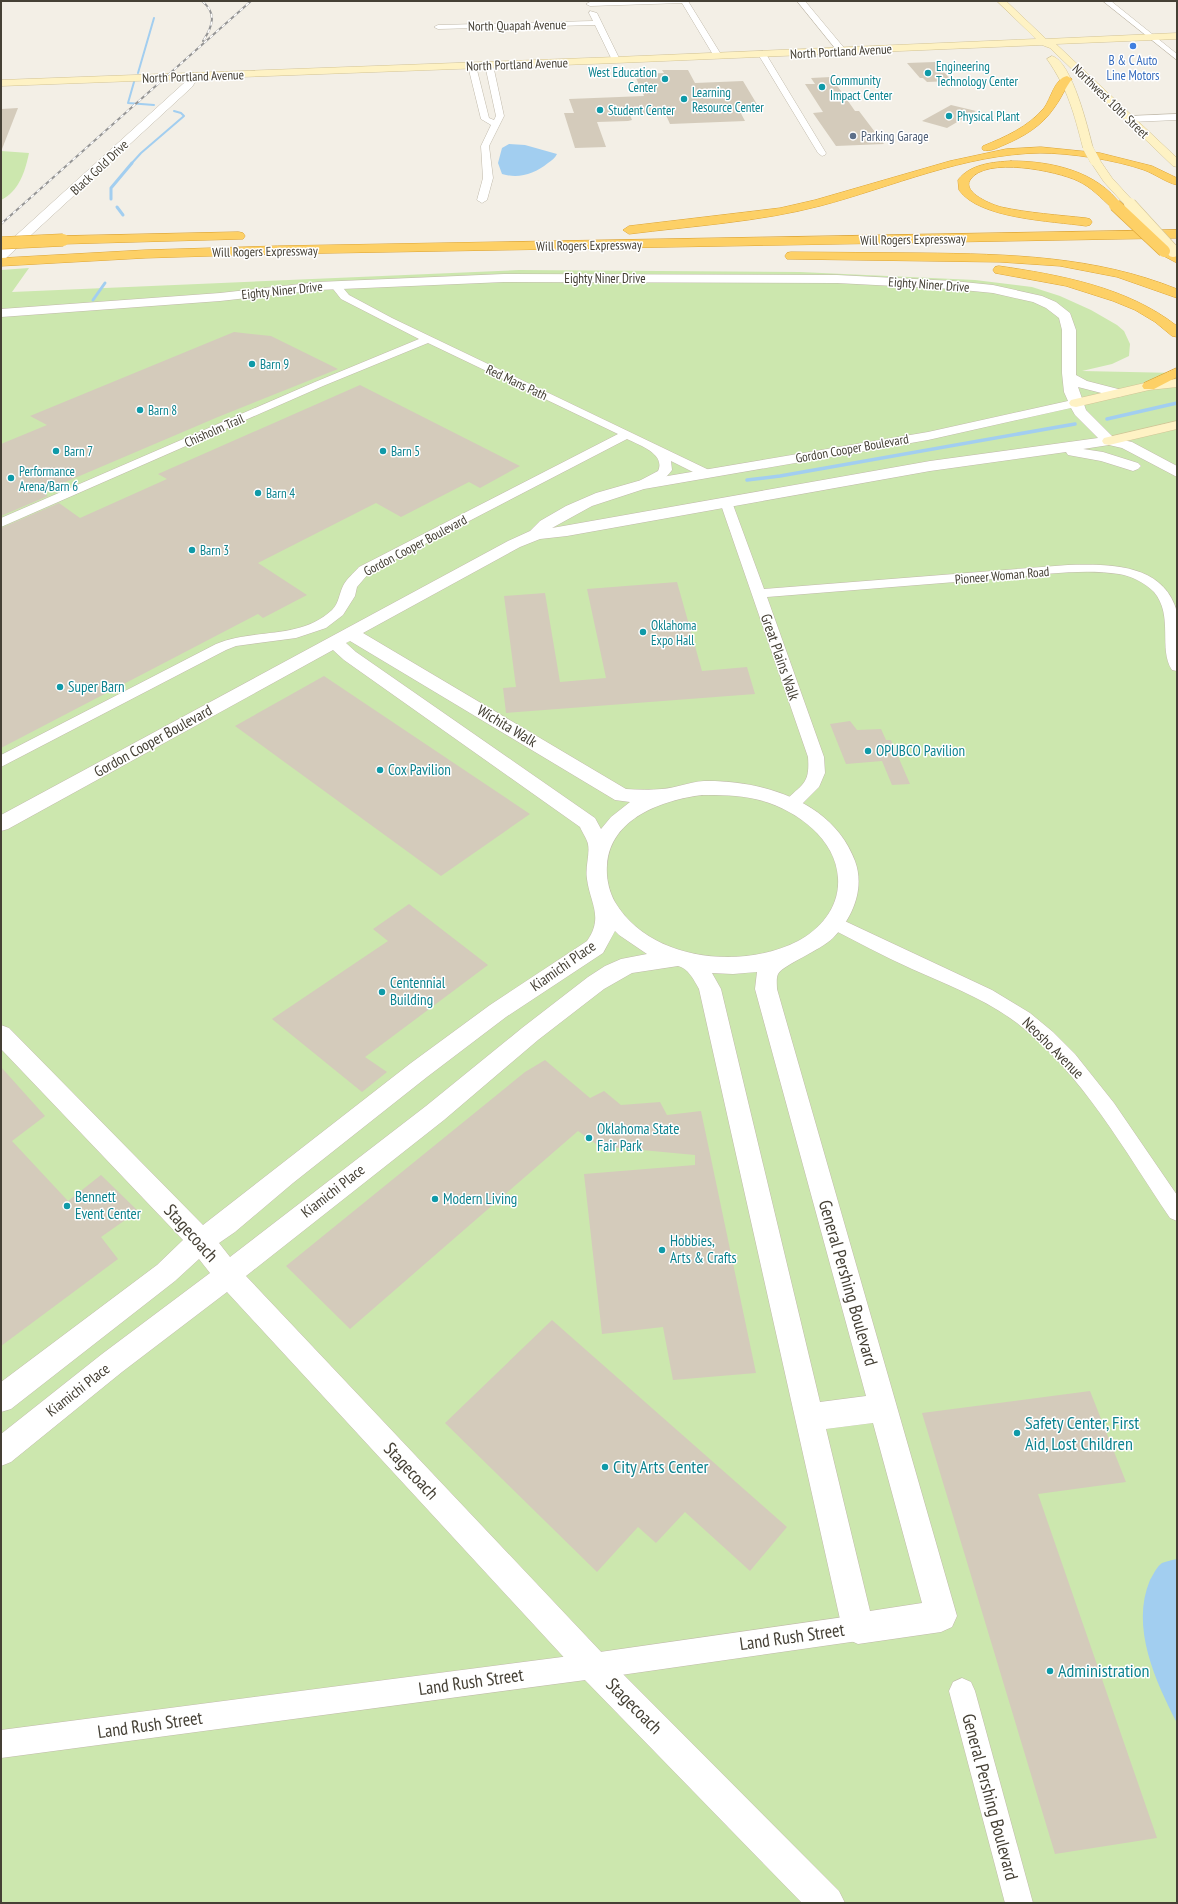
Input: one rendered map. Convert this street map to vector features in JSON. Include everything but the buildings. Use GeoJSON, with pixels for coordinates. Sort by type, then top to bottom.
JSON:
{"type":"FeatureCollection","features":[{"type":"Feature","properties":{"kind":"highway"},"geometry":{"type":"LineString","coordinates":[[887,182],[992,146],[1016,135],[1026,129],[1047,111],[1057,95],[1059,86],[1067,79]]}},
{"type":"Feature","properties":{"kind":"highway"},"geometry":{"type":"LineString","coordinates":[[887,182],[990,154],[1041,150],[1079,153],[1117,159],[1148,168],[1177,182]]}},
{"type":"Feature","properties":{"kind":"highway"},"geometry":{"type":"LineString","coordinates":[[1086,222],[1000,210],[986,205],[970,196],[965,191],[963,185],[964,181],[971,173],[988,167],[1013,165],[1038,166],[1061,170],[1090,183],[1174,252]]}},
{"type":"Feature","properties":{"kind":"highway","name":"Will Rogers Expressway"},"geometry":{"type":"LineString","coordinates":[[739,228],[625,230],[780,211],[818,203],[887,182]]}},
{"type":"Feature","properties":{"kind":"highway"},"geometry":{"type":"LineString","coordinates":[[1116,221],[1158,226]]}},
{"type":"Feature","properties":{"kind":"highway"},"geometry":{"type":"LineString","coordinates":[[1007,223],[1101,222]]}},
{"type":"Feature","properties":{"kind":"highway","name":"Will Rogers Expressway"},"geometry":{"type":"LineString","coordinates":[[1,262],[216,252],[1177,234]]}},
{"type":"Feature","properties":{"kind":"highway","name":"Will Rogers Expressway"},"geometry":{"type":"LineString","coordinates":[[1,243],[63,240],[254,236]]}},
{"type":"Feature","properties":{"kind":"highway"},"geometry":{"type":"LineString","coordinates":[[476,247],[590,254],[700,255]]}},
{"type":"Feature","properties":{"kind":"highway"},"geometry":{"type":"LineString","coordinates":[[779,256],[1014,258],[1058,262],[1126,276],[1177,294]]}},
{"type":"Feature","properties":{"kind":"highway"},"geometry":{"type":"LineString","coordinates":[[818,256],[975,267],[1045,278],[1098,292],[1123,301],[1160,320],[1177,333]]}},
{"type":"Feature","properties":{"kind":"highway"},"geometry":{"type":"LineString","coordinates":[[1149,386],[1177,372]]}},
{"type":"Feature","properties":{"kind":"main road","name":"Northwest 10th Street"},"geometry":{"type":"LineString","coordinates":[[1001,1],[1044,42],[1053,46],[1177,164]]}},
{"type":"Feature","properties":{"kind":"main road","name":"North Portland Avenue"},"geometry":{"type":"LineString","coordinates":[[1,83],[472,66],[1177,36]]}},
{"type":"Feature","properties":{"kind":"main road","name":"Northwest 10th Street"},"geometry":{"type":"LineString","coordinates":[[1044,42],[1041,46],[1067,79],[1074,94],[1088,148],[1095,161],[1108,180],[1130,204],[1158,226],[1174,252]]}},
{"type":"Feature","properties":{"kind":"main road","name":"Gordon Cooper Boulevard"},"geometry":{"type":"LineString","coordinates":[[1076,403],[1149,386],[1177,383]]}},
{"type":"Feature","properties":{"kind":"main road","name":"Gordon Cooper Boulevard"},"geometry":{"type":"LineString","coordinates":[[1109,441],[1177,425]]}},
{"type":"Feature","properties":{"kind":"street"},"geometry":{"type":"LineString","coordinates":[[616,60],[597,23],[589,2],[684,1],[718,56]]}},
{"type":"Feature","properties":{"kind":"street"},"geometry":{"type":"LineString","coordinates":[[801,1],[806,1]]}},
{"type":"Feature","properties":{"kind":"street"},"geometry":{"type":"LineString","coordinates":[[801,1],[842,51]]}},
{"type":"Feature","properties":{"kind":"street"},"geometry":{"type":"LineString","coordinates":[[1106,1],[1177,58]]}},
{"type":"Feature","properties":{"kind":"street","name":"North Quapah Avenue"},"geometry":{"type":"LineString","coordinates":[[438,27],[597,23]]}},
{"type":"Feature","properties":{"kind":"street"},"geometry":{"type":"LineString","coordinates":[[762,54],[822,153]]}},
{"type":"Feature","properties":{"kind":"street"},"geometry":{"type":"LineString","coordinates":[[482,200],[488,178],[485,146],[493,132],[495,123],[499,119],[489,65]]}},
{"type":"Feature","properties":{"kind":"street"},"geometry":{"type":"LineString","coordinates":[[472,66],[485,119],[495,123]]}},
{"type":"Feature","properties":{"kind":"street","name":"Black Gold Drive"},"geometry":{"type":"LineString","coordinates":[[1,256],[188,85],[194,76]]}},
{"type":"Feature","properties":{"kind":"street"},"geometry":{"type":"LineString","coordinates":[[477,86],[494,86]]}},
{"type":"Feature","properties":{"kind":"street"},"geometry":{"type":"LineString","coordinates":[[481,104],[497,103]]}},
{"type":"Feature","properties":{"kind":"street"},"geometry":{"type":"LineString","coordinates":[[1130,119],[1177,117]]}},
{"type":"Feature","properties":{"kind":"street","name":"Eighty Niner Drive"},"geometry":{"type":"LineString","coordinates":[[1,312],[70,306],[220,297],[335,284],[524,277],[837,279],[953,285],[993,289],[1037,299],[1051,305],[1065,316],[1069,330],[1070,377],[1072,392],[1080,412],[1109,441],[1111,448],[1143,466],[1177,472]]}},
{"type":"Feature","properties":{"kind":"street","name":"Red Mans Path"},"geometry":{"type":"LineString","coordinates":[[335,284],[345,297],[388,320],[654,447],[709,483]]}},
{"type":"Feature","properties":{"kind":"street","name":"Chisholm Trail"},"geometry":{"type":"LineString","coordinates":[[1,523],[319,384],[428,339]]}},
{"type":"Feature","properties":{"kind":"street"},"geometry":{"type":"LineString","coordinates":[[1070,377],[1082,384],[1117,393]]}},
{"type":"Feature","properties":{"kind":"street","name":"Gordon Cooper Boulevard"},"geometry":{"type":"LineString","coordinates":[[537,534],[544,525],[589,501],[616,490],[643,484],[709,483],[1076,403]]}},
{"type":"Feature","properties":{"kind":"street"},"geometry":{"type":"LineString","coordinates":[[1054,448],[1143,466],[1147,439],[1156,431]]}},
{"type":"Feature","properties":{"kind":"street","name":"Gordon Cooper Boulevard"},"geometry":{"type":"LineString","coordinates":[[1,762],[221,647],[233,642],[296,634],[320,625],[338,612],[348,596],[350,586],[364,570],[627,434]]}},
{"type":"Feature","properties":{"kind":"street","name":"Gordon Cooper Boulevard"},"geometry":{"type":"LineString","coordinates":[[1,824],[514,544],[537,534],[567,531],[930,466],[1109,441]]}},
{"type":"Feature","properties":{"kind":"street"},"geometry":{"type":"LineString","coordinates":[[643,484],[659,478],[665,472],[667,467],[664,458],[654,447]]}},
{"type":"Feature","properties":{"kind":"street"},"geometry":{"type":"LineString","coordinates":[[709,483],[715,495],[726,502]]}},
{"type":"Feature","properties":{"kind":"street","name":"Great Plains Walk"},"geometry":{"type":"LineString","coordinates":[[726,502],[816,757],[817,773],[813,783],[791,805]]}},
{"type":"Feature","properties":{"kind":"street","name":"Pioneer Woman Road"},"geometry":{"type":"LineString","coordinates":[[758,594],[1068,569],[1101,568],[1123,571],[1149,580],[1165,596],[1171,610],[1174,653],[1177,667]]}},
{"type":"Feature","properties":{"kind":"street","name":"Wichita Walk"},"geometry":{"type":"LineString","coordinates":[[350,633],[622,795],[650,797],[670,793]]}},
{"type":"Feature","properties":{"kind":"street","name":"Wichita Walk"},"geometry":{"type":"LineString","coordinates":[[334,642],[350,656],[588,823],[598,844],[596,872],[598,888],[604,902]]}},
{"type":"Feature","properties":{"kind":"street"},"geometry":{"type":"LineString","coordinates":[[597,859],[605,839],[619,821],[639,806],[670,793],[702,788],[729,788],[762,793],[791,805],[811,817],[827,831],[835,842],[845,862],[849,885],[847,897],[839,916],[820,938],[808,946],[783,958],[758,964],[732,966],[685,960],[654,948],[630,933],[613,916],[604,902]]}},
{"type":"Feature","properties":{"kind":"street","name":"Kiamichi Place"},"geometry":{"type":"LineString","coordinates":[[1,1398],[166,1272],[202,1241],[419,1070],[498,1011],[595,947],[604,935],[607,924],[604,902]]}},
{"type":"Feature","properties":{"kind":"street","name":"Neosho Avenue"},"geometry":{"type":"LineString","coordinates":[[834,922],[990,996],[1024,1018],[1039,1031],[1088,1083],[1177,1212]]}},
{"type":"Feature","properties":{"kind":"street","name":"General Pershing Boulevard"},"geometry":{"type":"LineString","coordinates":[[783,958],[770,966],[765,976],[766,989],[941,1616]]}},
{"type":"Feature","properties":{"kind":"street"},"geometry":{"type":"LineString","coordinates":[[685,960],[702,974],[710,989],[858,1628]]}},
{"type":"Feature","properties":{"kind":"street","name":"Kiamichi Place"},"geometry":{"type":"LineString","coordinates":[[1,1452],[112,1363],[200,1297],[227,1274],[435,1113],[530,1034],[596,982],[629,965],[685,960]]}},
{"type":"Feature","properties":{"kind":"street","name":"Stagecoach"},"geometry":{"type":"LineString","coordinates":[[1,1034],[202,1241],[227,1274],[593,1666],[827,1903]]}},
{"type":"Feature","properties":{"kind":"street"},"geometry":{"type":"LineString","coordinates":[[808,1417],[883,1408]]}},
{"type":"Feature","properties":{"kind":"street","name":"Land Rush Street"},"geometry":{"type":"LineString","coordinates":[[1,1744],[593,1666],[941,1616]]}},
{"type":"Feature","properties":{"kind":"street","name":"General Pershing Boulevard"},"geometry":{"type":"LineString","coordinates":[[962,1691],[1019,1903]]}},
{"type":"Feature","properties":{"kind":"green space"},"geometry":{"type":"Polygon","coordinates":[[[1,151],[29,153],[23,174],[17,186],[12,192],[1,200],[1,151]]]}},
{"type":"Feature","properties":{"kind":"green space","name":"Oklahoma State Fair Park"},"geometry":{"type":"Polygon","coordinates":[[[29,268],[12,292],[519,270],[800,272],[975,280],[1032,287],[1060,296],[1091,310],[1117,325],[1124,331],[1130,344],[1129,356],[1112,364],[1082,371],[1177,373],[1177,1903],[1,1903],[1,270],[29,268]]]}},
{"type":"Feature","properties":{"kind":"water"},"geometry":{"type":"Polygon","coordinates":[[[509,144],[525,145],[557,154],[548,163],[532,173],[520,176],[502,174],[498,163],[502,148],[509,144]]]}},
{"type":"Feature","properties":{"kind":"water"},"geometry":{"type":"Polygon","coordinates":[[[1177,1559],[1177,1723],[1161,1690],[1148,1654],[1144,1635],[1143,1616],[1145,1598],[1150,1580],[1155,1571],[1162,1563],[1177,1559]]]}},
{"type":"Feature","properties":{"kind":"waterway"},"geometry":{"type":"LineString","coordinates":[[138,73],[154,18]]}},
{"type":"Feature","properties":{"kind":"waterway"},"geometry":{"type":"LineString","coordinates":[[134,82],[128,103],[154,105]]}},
{"type":"Feature","properties":{"kind":"waterway"},"geometry":{"type":"LineString","coordinates":[[131,164],[141,153],[184,116],[181,113],[174,111]]}},
{"type":"Feature","properties":{"kind":"waterway"},"geometry":{"type":"LineString","coordinates":[[111,199],[111,188],[132,163]]}},
{"type":"Feature","properties":{"kind":"waterway"},"geometry":{"type":"LineString","coordinates":[[117,207],[123,215]]}},
{"type":"Feature","properties":{"kind":"waterway"},"geometry":{"type":"LineString","coordinates":[[93,300],[105,283]]}},
{"type":"Feature","properties":{"kind":"waterway"},"geometry":{"type":"LineString","coordinates":[[1107,419],[1177,403]]}},
{"type":"Feature","properties":{"kind":"waterway"},"geometry":{"type":"LineString","coordinates":[[747,480],[780,476],[1075,424]]}},
{"type":"Feature","properties":{"kind":"railway"},"geometry":{"type":"LineString","coordinates":[[202,1],[210,10],[212,15],[211,25],[203,41]]}},
{"type":"Feature","properties":{"kind":"railway"},"geometry":{"type":"LineString","coordinates":[[1,224],[251,1]]}},
{"type":"Feature","properties":{"kind":"place","name":"B & C Auto Line Motors"},"geometry":{"type":"Point","coordinates":[1133,46]}},
{"type":"Feature","properties":{"kind":"place","name":"Engineering Technology Center"},"geometry":{"type":"Point","coordinates":[928,73]}},
{"type":"Feature","properties":{"kind":"place","name":"West Education Center"},"geometry":{"type":"Point","coordinates":[665,79]}},
{"type":"Feature","properties":{"kind":"place","name":"Community Impact Center"},"geometry":{"type":"Point","coordinates":[822,87]}},
{"type":"Feature","properties":{"kind":"place","name":"Learning Resource Center"},"geometry":{"type":"Point","coordinates":[684,99]}},
{"type":"Feature","properties":{"kind":"place","name":"Student Center"},"geometry":{"type":"Point","coordinates":[600,110]}},
{"type":"Feature","properties":{"kind":"place","name":"Physical Plant"},"geometry":{"type":"Point","coordinates":[949,116]}},
{"type":"Feature","properties":{"kind":"place","name":"Parking Garage"},"geometry":{"type":"Point","coordinates":[853,136]}},
{"type":"Feature","properties":{"kind":"place","name":"Barn 9"},"geometry":{"type":"Point","coordinates":[252,364]}},
{"type":"Feature","properties":{"kind":"place","name":"Barn 8"},"geometry":{"type":"Point","coordinates":[140,410]}},
{"type":"Feature","properties":{"kind":"place","name":"Barn 7"},"geometry":{"type":"Point","coordinates":[56,451]}},
{"type":"Feature","properties":{"kind":"place","name":"Barn 5"},"geometry":{"type":"Point","coordinates":[383,451]}},
{"type":"Feature","properties":{"kind":"place","name":"Performance Arena/Barn 6"},"geometry":{"type":"Point","coordinates":[11,478]}},
{"type":"Feature","properties":{"kind":"place","name":"Barn 4"},"geometry":{"type":"Point","coordinates":[258,493]}},
{"type":"Feature","properties":{"kind":"place","name":"Barn 3"},"geometry":{"type":"Point","coordinates":[192,550]}},
{"type":"Feature","properties":{"kind":"place","name":"Oklahoma Expo Hall"},"geometry":{"type":"Point","coordinates":[643,632]}},
{"type":"Feature","properties":{"kind":"place","name":"Super Barn"},"geometry":{"type":"Point","coordinates":[60,687]}},
{"type":"Feature","properties":{"kind":"place","name":"OPUBCO Pavilion"},"geometry":{"type":"Point","coordinates":[868,751]}},
{"type":"Feature","properties":{"kind":"place","name":"Cox Pavilion"},"geometry":{"type":"Point","coordinates":[380,770]}},
{"type":"Feature","properties":{"kind":"place","name":"Centennial Building"},"geometry":{"type":"Point","coordinates":[382,992]}},
{"type":"Feature","properties":{"kind":"place","name":"Oklahoma State Fair Park"},"geometry":{"type":"Point","coordinates":[589,1138]}},
{"type":"Feature","properties":{"kind":"place","name":"Modern Living"},"geometry":{"type":"Point","coordinates":[435,1199]}},
{"type":"Feature","properties":{"kind":"place","name":"Bennett Event Center"},"geometry":{"type":"Point","coordinates":[67,1206]}},
{"type":"Feature","properties":{"kind":"place","name":"Hobbies, Arts & Crafts"},"geometry":{"type":"Point","coordinates":[662,1250]}},
{"type":"Feature","properties":{"kind":"place","name":"Safety Center, First Aid, Lost Children"},"geometry":{"type":"Point","coordinates":[1017,1433]}},
{"type":"Feature","properties":{"kind":"place","name":"City Arts Center"},"geometry":{"type":"Point","coordinates":[605,1467]}},
{"type":"Feature","properties":{"kind":"place","name":"Administration"},"geometry":{"type":"Point","coordinates":[1050,1671]}}]}
